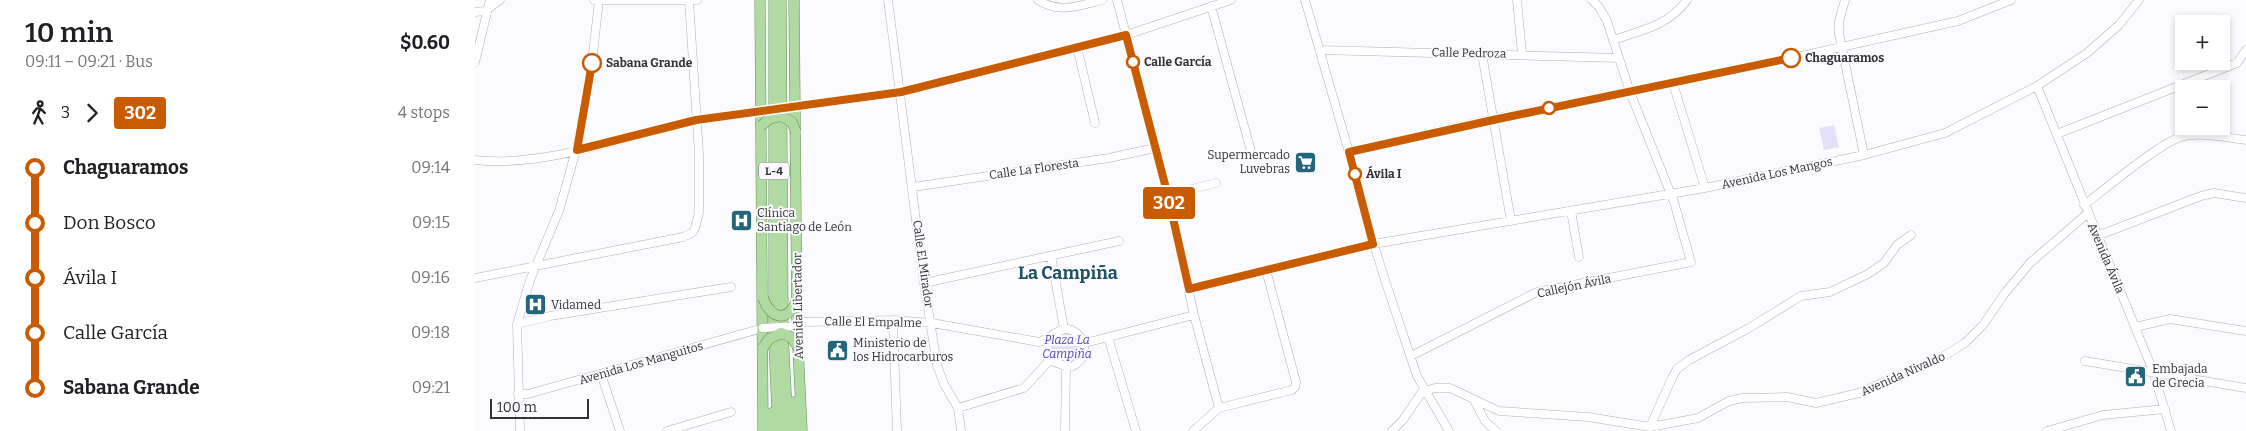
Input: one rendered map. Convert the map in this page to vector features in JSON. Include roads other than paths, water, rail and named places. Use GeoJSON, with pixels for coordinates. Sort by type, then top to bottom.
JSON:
{"type":"FeatureCollection","features":[{"type":"Feature","properties":{"kind":"main road","name":"L-4"},"geometry":{"type":"LineString","coordinates":[[759,0],[762,111],[763,431]]}},
{"type":"Feature","properties":{"kind":"main road","name":"Avenida Libertador"},"geometry":{"type":"LineString","coordinates":[[774,0],[774,342],[778,431]]}},
{"type":"Feature","properties":{"kind":"main road","name":"Avenida Libertador"},"geometry":{"type":"LineString","coordinates":[[781,0],[783,354],[788,431]]}},
{"type":"Feature","properties":{"kind":"main road","name":"Avenida Libertador"},"geometry":{"type":"LineString","coordinates":[[794,0],[797,326],[802,431]]}},
{"type":"Feature","properties":{"kind":"main road"},"geometry":{"type":"LineString","coordinates":[[761,126],[769,119],[781,116],[791,122],[796,132]]}},
{"type":"Feature","properties":{"kind":"main road"},"geometry":{"type":"LineString","coordinates":[[763,298],[768,310],[780,316],[791,312],[797,299]]}},
{"type":"Feature","properties":{"kind":"main road"},"geometry":{"type":"LineString","coordinates":[[763,348],[769,339],[781,333],[791,337],[798,346]]}},
{"type":"Feature","properties":{"kind":"main road","name":"L-4"},"geometry":{"type":"LineString","coordinates":[[771,431],[771,365],[774,342]]}},
{"type":"Feature","properties":{"kind":"main road","name":"L-4"},"geometry":{"type":"LineString","coordinates":[[783,354],[791,384],[795,431]]}},
{"type":"Feature","properties":{"kind":"street"},"geometry":{"type":"LineString","coordinates":[[475,12],[500,0]]}},
{"type":"Feature","properties":{"kind":"street"},"geometry":{"type":"LineString","coordinates":[[593,0],[697,0]]}},
{"type":"Feature","properties":{"kind":"street"},"geometry":{"type":"LineString","coordinates":[[520,431],[517,324],[526,290],[559,211],[577,150],[592,63],[599,0]]}},
{"type":"Feature","properties":{"kind":"street"},"geometry":{"type":"LineString","coordinates":[[475,278],[683,237],[692,233],[699,213],[699,154],[689,0]]}},
{"type":"Feature","properties":{"kind":"street","name":"Calle El Mirador"},"geometry":{"type":"LineString","coordinates":[[887,0],[937,365],[944,384],[958,408],[961,431]]}},
{"type":"Feature","properties":{"kind":"street"},"geometry":{"type":"LineString","coordinates":[[1038,0],[1055,9],[1064,9],[1102,0]]}},
{"type":"Feature","properties":{"kind":"street"},"geometry":{"type":"LineString","coordinates":[[1117,0],[1168,196],[1194,314],[1219,408]]}},
{"type":"Feature","properties":{"kind":"street"},"geometry":{"type":"LineString","coordinates":[[475,160],[511,162],[577,150],[696,120],[901,92],[1126,35],[1231,0]]}},
{"type":"Feature","properties":{"kind":"street"},"geometry":{"type":"LineString","coordinates":[[1305,0],[1349,152],[1373,244],[1411,356],[1425,391],[1449,431]]}},
{"type":"Feature","properties":{"kind":"street"},"geometry":{"type":"LineString","coordinates":[[1517,0],[1522,54]]}},
{"type":"Feature","properties":{"kind":"street"},"geometry":{"type":"LineString","coordinates":[[1592,0],[1603,13],[1630,92],[1670,194]]}},
{"type":"Feature","properties":{"kind":"street"},"geometry":{"type":"LineString","coordinates":[[1613,40],[1665,22],[1674,16],[1687,0]]}},
{"type":"Feature","properties":{"kind":"street"},"geometry":{"type":"LineString","coordinates":[[1845,0],[1839,21],[1841,47],[1864,155]]}},
{"type":"Feature","properties":{"kind":"street"},"geometry":{"type":"LineString","coordinates":[[1349,152],[1958,21],[2011,0]]}},
{"type":"Feature","properties":{"kind":"street","name":"Avenida Los Mangos"},"geometry":{"type":"LineString","coordinates":[[1189,289],[1373,244],[1705,188],[1864,155],[1945,133],[2037,86],[2087,53],[2108,36],[2130,13],[2139,0]]}},
{"type":"Feature","properties":{"kind":"street"},"geometry":{"type":"LineString","coordinates":[[475,62],[490,4]]}},
{"type":"Feature","properties":{"kind":"street"},"geometry":{"type":"LineString","coordinates":[[1211,6],[1251,151]]}},
{"type":"Feature","properties":{"kind":"street"},"geometry":{"type":"LineString","coordinates":[[1077,47],[1095,124]]}},
{"type":"Feature","properties":{"kind":"street","name":"Calle Pedroza"},"geometry":{"type":"LineString","coordinates":[[1319,50],[1619,58]]}},
{"type":"Feature","properties":{"kind":"street"},"geometry":{"type":"LineString","coordinates":[[2057,134],[2237,63],[2246,50]]}},
{"type":"Feature","properties":{"kind":"street"},"geometry":{"type":"LineString","coordinates":[[1482,54],[1511,221]]}},
{"type":"Feature","properties":{"kind":"street"},"geometry":{"type":"LineString","coordinates":[[2237,63],[2246,66]]}},
{"type":"Feature","properties":{"kind":"street"},"geometry":{"type":"LineString","coordinates":[[1673,83],[1705,188]]}},
{"type":"Feature","properties":{"kind":"street","name":"Avenida Ávila"},"geometry":{"type":"LineString","coordinates":[[2037,86],[2153,371],[2171,431]]}},
{"type":"Feature","properties":{"kind":"street"},"geometry":{"type":"LineString","coordinates":[[2085,204],[2157,151],[2183,136],[2246,140]]}},
{"type":"Feature","properties":{"kind":"street","name":"Calle La Floresta"},"geometry":{"type":"LineString","coordinates":[[913,187],[1109,158],[1155,148]]}},
{"type":"Feature","properties":{"kind":"street"},"geometry":{"type":"LineString","coordinates":[[1168,196],[1216,183]]}},
{"type":"Feature","properties":{"kind":"street"},"geometry":{"type":"LineString","coordinates":[[2097,236],[2201,196],[2214,193],[2246,198]]}},
{"type":"Feature","properties":{"kind":"street","name":"Callejón Ávila"},"geometry":{"type":"LineString","coordinates":[[1411,356],[1537,292],[1691,262],[1670,194]]}},
{"type":"Feature","properties":{"kind":"street"},"geometry":{"type":"LineString","coordinates":[[1571,211],[1579,257]]}},
{"type":"Feature","properties":{"kind":"street","name":"Avenida Nivaldo"},"geometry":{"type":"LineString","coordinates":[[1425,391],[1435,388],[1450,388],[1475,402],[1499,411],[1588,417],[1650,427],[1698,418],[1729,401],[1742,398],[1787,397],[1816,403],[1859,394],[1948,354],[1975,335],[2005,293],[2038,254],[2088,213]]}},
{"type":"Feature","properties":{"kind":"street"},"geometry":{"type":"LineString","coordinates":[[1650,427],[1672,378],[1683,364],[1749,328],[1793,300],[1809,294],[1830,292],[1868,274],[1883,263],[1897,245],[1911,235]]}},
{"type":"Feature","properties":{"kind":"street"},"geometry":{"type":"LineString","coordinates":[[925,283],[1119,241]]}},
{"type":"Feature","properties":{"kind":"street"},"geometry":{"type":"LineString","coordinates":[[1051,256],[1063,329],[1076,333],[1085,343]]}},
{"type":"Feature","properties":{"kind":"street"},"geometry":{"type":"LineString","coordinates":[[1193,431],[1219,408],[1292,390],[1295,387],[1296,382],[1266,270]]}},
{"type":"Feature","properties":{"kind":"street"},"geometry":{"type":"LineString","coordinates":[[517,324],[550,316],[731,286]]}},
{"type":"Feature","properties":{"kind":"street"},"geometry":{"type":"LineString","coordinates":[[1085,343],[1194,314]]}},
{"type":"Feature","properties":{"kind":"street"},"geometry":{"type":"LineString","coordinates":[[2135,326],[2170,319],[2246,331]]}},
{"type":"Feature","properties":{"kind":"street"},"geometry":{"type":"LineString","coordinates":[[893,320],[897,431]]}},
{"type":"Feature","properties":{"kind":"street","name":"Calle El Empalme"},"geometry":{"type":"LineString","coordinates":[[763,328],[797,326],[805,322],[893,320],[932,323],[1039,342],[1048,339],[1058,330],[1063,329]]}},
{"type":"Feature","properties":{"kind":"street","name":"Avenida Los Manguitos"},"geometry":{"type":"LineString","coordinates":[[518,394],[528,394],[763,328]]}},
{"type":"Feature","properties":{"kind":"street"},"geometry":{"type":"LineString","coordinates":[[1108,337],[1136,431]]}},
{"type":"Feature","properties":{"kind":"street"},"geometry":{"type":"LineString","coordinates":[[958,408],[1024,388],[1049,361],[1066,368],[1073,366],[1083,357],[1085,343]]}},
{"type":"Feature","properties":{"kind":"street"},"geometry":{"type":"LineString","coordinates":[[2085,361],[2246,388]]}},
{"type":"Feature","properties":{"kind":"street"},"geometry":{"type":"LineString","coordinates":[[1065,431],[1066,368]]}},
{"type":"Feature","properties":{"kind":"street"},"geometry":{"type":"LineString","coordinates":[[601,374],[620,431]]}},
{"type":"Feature","properties":{"kind":"street"},"geometry":{"type":"LineString","coordinates":[[1392,431],[1425,391]]}},
{"type":"Feature","properties":{"kind":"street"},"geometry":{"type":"LineString","coordinates":[[1475,402],[1485,421],[1496,431]]}},
{"type":"Feature","properties":{"kind":"street"},"geometry":{"type":"LineString","coordinates":[[2047,431],[2103,415],[2165,409]]}},
{"type":"Feature","properties":{"kind":"street"},"geometry":{"type":"LineString","coordinates":[[667,431],[731,412]]}},
{"type":"Feature","properties":{"kind":"place","name":"Chaguaramos"},"geometry":{"type":"Point","coordinates":[1791,58]}},
{"type":"Feature","properties":{"kind":"place","name":"Calle García"},"geometry":{"type":"Point","coordinates":[1133,62]}},
{"type":"Feature","properties":{"kind":"place","name":"Sabana Grande"},"geometry":{"type":"Point","coordinates":[592,63]}},
{"type":"Feature","properties":{"kind":"place","name":"Supermercado Luvebras"},"geometry":{"type":"Point","coordinates":[1306,162]}},
{"type":"Feature","properties":{"kind":"place","name":"Ávila I"},"geometry":{"type":"Point","coordinates":[1355,174]}},
{"type":"Feature","properties":{"kind":"place","name":"Clínica Santiago de León"},"geometry":{"type":"Point","coordinates":[741,220]}},
{"type":"Feature","properties":{"kind":"place","name":"Vidamed"},"geometry":{"type":"Point","coordinates":[535,305]}},
{"type":"Feature","properties":{"kind":"place","name":"Ministerio de los Hidrocarburos"},"geometry":{"type":"Point","coordinates":[837,350]}},
{"type":"Feature","properties":{"kind":"place","name":"Embajada de Grecia"},"geometry":{"type":"Point","coordinates":[2136,376]}},
{"type":"Feature","properties":{"kind":"district","name":"La Campiña"},"geometry":{"type":"Point","coordinates":[1068,273]}},
{"type":"Feature","properties":{"kind":"park label","name":"Plaza La Campiña"},"geometry":{"type":"Point","coordinates":[1067,347]}}]}
